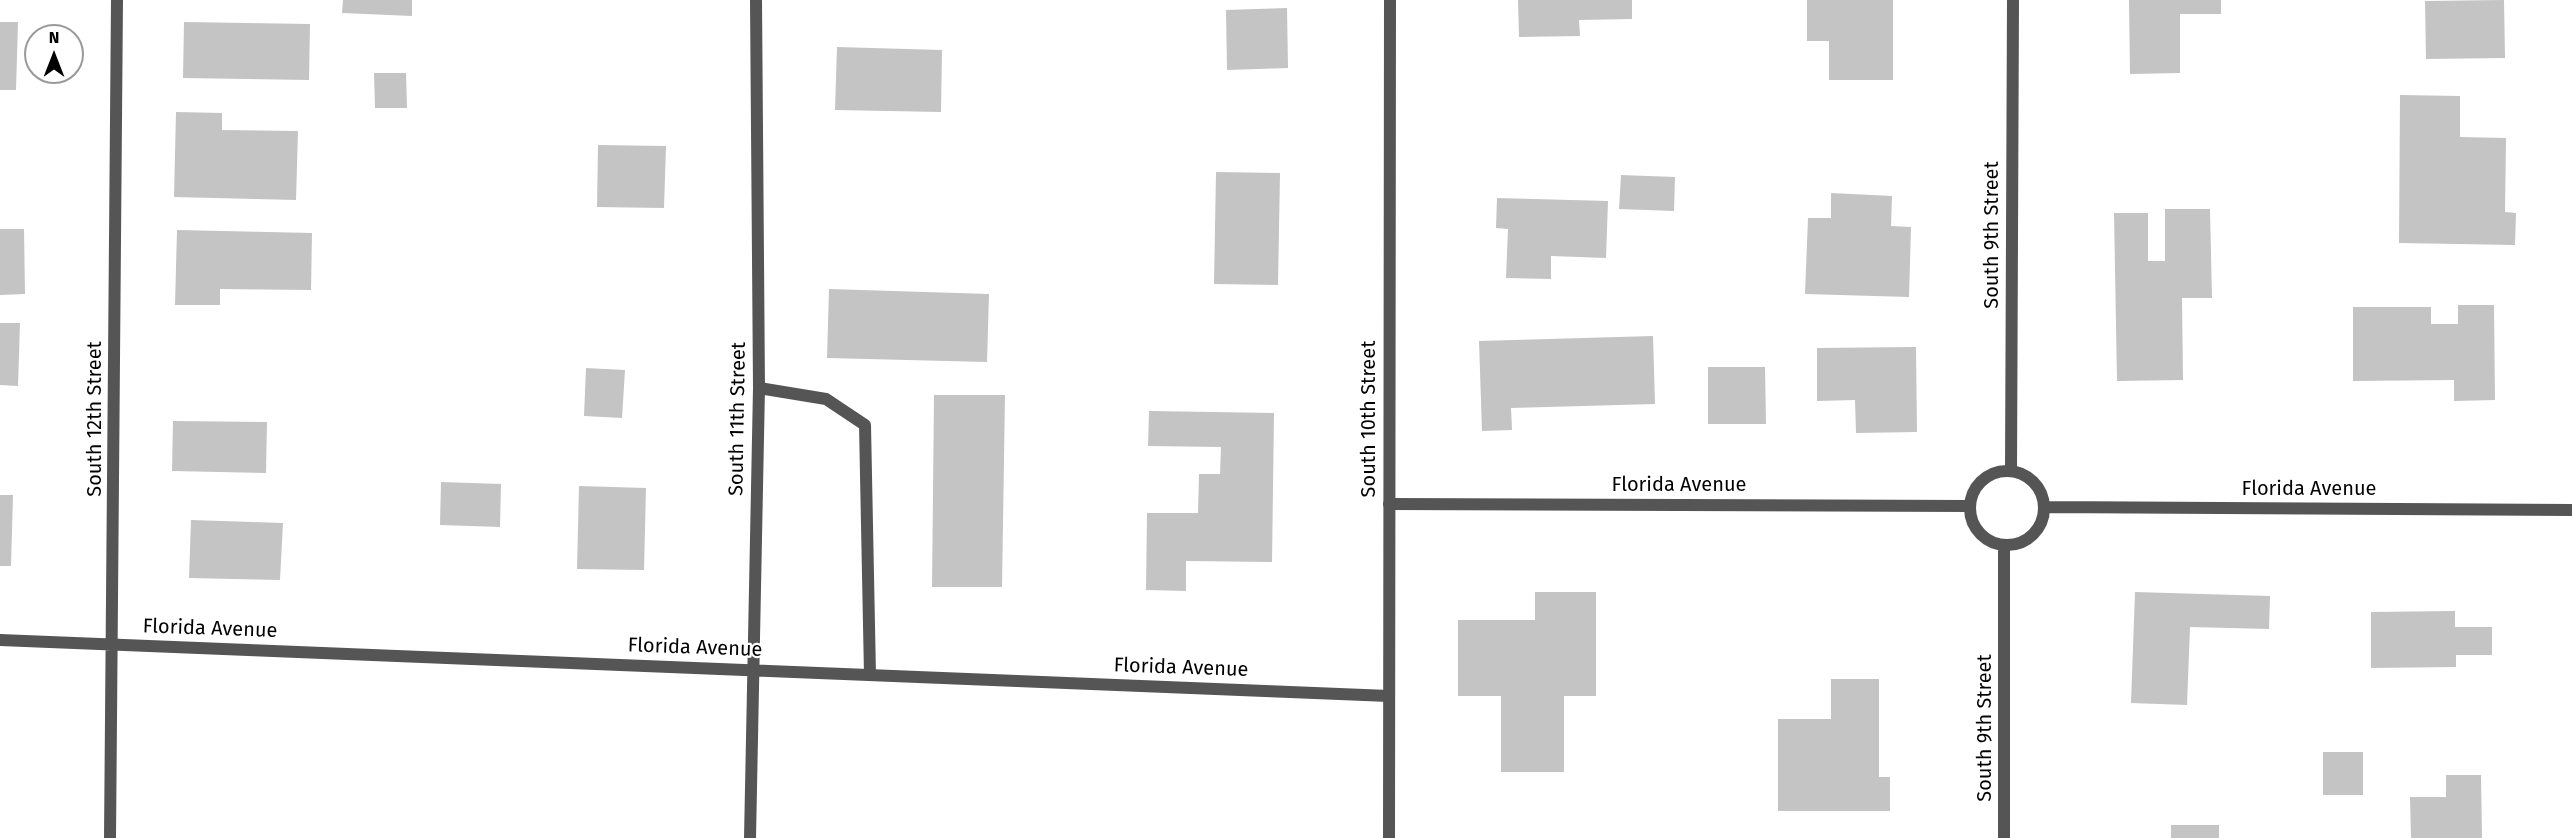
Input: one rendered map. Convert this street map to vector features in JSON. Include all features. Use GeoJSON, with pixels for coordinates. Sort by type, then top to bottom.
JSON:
{"type":"FeatureCollection","features":[{"type":"Feature","properties":{"kind":"street","name":"South 12th Street"},"geometry":{"type":"LineString","coordinates":[[110,838],[117,0]]}},
{"type":"Feature","properties":{"kind":"street","name":"South 11th Street"},"geometry":{"type":"LineString","coordinates":[[750,838],[759,388],[756,0]]}},
{"type":"Feature","properties":{"kind":"street","name":"South 10th Street"},"geometry":{"type":"LineString","coordinates":[[1389,838],[1390,0]]}},
{"type":"Feature","properties":{"kind":"street","name":"South 9th Street"},"geometry":{"type":"LineString","coordinates":[[2011,471],[2013,0]]}},
{"type":"Feature","properties":{"kind":"street"},"geometry":{"type":"LineString","coordinates":[[759,388],[826,399],[865,425],[870,675]]}},
{"type":"Feature","properties":{"kind":"street"},"geometry":{"type":"LineString","coordinates":[[1999,471],[2011,471],[2022,473],[2032,480],[2040,489],[2045,507],[2042,523],[2036,533],[2027,540],[2004,545],[1982,536],[1975,527],[1970,506],[1972,493],[1979,483],[1999,471]]}},
{"type":"Feature","properties":{"kind":"street","name":"Florida Avenue"},"geometry":{"type":"LineString","coordinates":[[1389,504],[1970,506]]}},
{"type":"Feature","properties":{"kind":"street","name":"Florida Avenue"},"geometry":{"type":"LineString","coordinates":[[2045,507],[2572,510]]}},
{"type":"Feature","properties":{"kind":"street","name":"South 9th Street"},"geometry":{"type":"LineString","coordinates":[[2004,545],[2004,838]]}},
{"type":"Feature","properties":{"kind":"street","name":"Florida Avenue"},"geometry":{"type":"LineString","coordinates":[[0,640],[1389,696]]}},
{"type":"Feature","properties":{"kind":"building"},"geometry":{"type":"Polygon","coordinates":[[[343,0],[412,0],[412,16],[342,13],[343,0]]]}},
{"type":"Feature","properties":{"kind":"building"},"geometry":{"type":"Polygon","coordinates":[[[1518,0],[1632,0],[1632,19],[1579,20],[1580,36],[1519,37],[1518,0]]]}},
{"type":"Feature","properties":{"kind":"building"},"geometry":{"type":"Polygon","coordinates":[[[1807,0],[1893,0],[1893,80],[1829,80],[1829,41],[1807,41],[1807,0]]]}},
{"type":"Feature","properties":{"kind":"building"},"geometry":{"type":"Polygon","coordinates":[[[2129,0],[2221,0],[2221,14],[2180,14],[2180,73],[2130,74],[2129,0]]]}},
{"type":"Feature","properties":{"kind":"building"},"geometry":{"type":"Polygon","coordinates":[[[2504,0],[2505,58],[2426,59],[2425,1],[2504,0]]]}},
{"type":"Feature","properties":{"kind":"building"},"geometry":{"type":"Polygon","coordinates":[[[1287,8],[1288,68],[1227,70],[1226,10],[1287,8]]]}},
{"type":"Feature","properties":{"kind":"building"},"geometry":{"type":"Polygon","coordinates":[[[0,22],[18,22],[16,90],[0,90],[0,22]]]}},
{"type":"Feature","properties":{"kind":"building"},"geometry":{"type":"Polygon","coordinates":[[[184,22],[310,24],[309,80],[183,78],[184,22]]]}},
{"type":"Feature","properties":{"kind":"building"},"geometry":{"type":"Polygon","coordinates":[[[837,47],[942,50],[941,112],[835,110],[837,47]]]}},
{"type":"Feature","properties":{"kind":"building"},"geometry":{"type":"Polygon","coordinates":[[[374,73],[406,73],[407,108],[375,108],[374,73]]]}},
{"type":"Feature","properties":{"kind":"building"},"geometry":{"type":"Polygon","coordinates":[[[2400,95],[2460,96],[2460,137],[2506,138],[2505,212],[2516,213],[2515,245],[2399,243],[2400,95]]]}},
{"type":"Feature","properties":{"kind":"building"},"geometry":{"type":"Polygon","coordinates":[[[176,112],[222,113],[222,130],[298,131],[296,200],[174,197],[176,112]]]}},
{"type":"Feature","properties":{"kind":"building"},"geometry":{"type":"Polygon","coordinates":[[[598,145],[666,146],[664,208],[597,207],[598,145]]]}},
{"type":"Feature","properties":{"kind":"building"},"geometry":{"type":"Polygon","coordinates":[[[1216,172],[1280,173],[1278,285],[1214,284],[1216,172]]]}},
{"type":"Feature","properties":{"kind":"building"},"geometry":{"type":"Polygon","coordinates":[[[1621,175],[1675,177],[1674,211],[1619,209],[1621,175]]]}},
{"type":"Feature","properties":{"kind":"building"},"geometry":{"type":"Polygon","coordinates":[[[1831,193],[1892,196],[1891,226],[1911,227],[1909,297],[1805,294],[1808,218],[1831,218],[1831,193]]]}},
{"type":"Feature","properties":{"kind":"building"},"geometry":{"type":"Polygon","coordinates":[[[1497,198],[1608,201],[1606,258],[1551,256],[1551,279],[1506,278],[1508,229],[1496,228],[1497,198]]]}},
{"type":"Feature","properties":{"kind":"building"},"geometry":{"type":"Polygon","coordinates":[[[2165,209],[2210,209],[2212,298],[2182,298],[2183,380],[2117,381],[2114,213],[2148,213],[2148,261],[2165,261],[2165,209]]]}},
{"type":"Feature","properties":{"kind":"building"},"geometry":{"type":"Polygon","coordinates":[[[0,229],[24,229],[25,294],[0,295],[0,229]]]}},
{"type":"Feature","properties":{"kind":"building"},"geometry":{"type":"Polygon","coordinates":[[[177,230],[312,233],[311,290],[220,289],[220,305],[175,305],[177,230]]]}},
{"type":"Feature","properties":{"kind":"building"},"geometry":{"type":"Polygon","coordinates":[[[829,289],[989,294],[987,362],[827,358],[829,289]]]}},
{"type":"Feature","properties":{"kind":"building"},"geometry":{"type":"Polygon","coordinates":[[[2458,305],[2494,305],[2495,400],[2454,401],[2454,380],[2353,381],[2353,307],[2431,307],[2431,324],[2458,324],[2458,305]]]}},
{"type":"Feature","properties":{"kind":"building"},"geometry":{"type":"Polygon","coordinates":[[[0,323],[20,323],[18,386],[0,385],[0,323]]]}},
{"type":"Feature","properties":{"kind":"building"},"geometry":{"type":"Polygon","coordinates":[[[1653,336],[1655,404],[1511,408],[1512,430],[1482,431],[1479,341],[1653,336]]]}},
{"type":"Feature","properties":{"kind":"building"},"geometry":{"type":"Polygon","coordinates":[[[1916,347],[1917,432],[1856,433],[1855,400],[1817,401],[1817,348],[1916,347]]]}},
{"type":"Feature","properties":{"kind":"building"},"geometry":{"type":"Polygon","coordinates":[[[1708,367],[1765,367],[1766,424],[1708,424],[1708,367]]]}},
{"type":"Feature","properties":{"kind":"building"},"geometry":{"type":"Polygon","coordinates":[[[586,368],[625,370],[622,418],[584,416],[586,368]]]}},
{"type":"Feature","properties":{"kind":"building"},"geometry":{"type":"Polygon","coordinates":[[[934,395],[1005,395],[1002,587],[932,587],[934,395]]]}},
{"type":"Feature","properties":{"kind":"building"},"geometry":{"type":"Polygon","coordinates":[[[1149,411],[1274,413],[1272,562],[1186,561],[1186,591],[1146,590],[1147,513],[1198,513],[1199,474],[1220,474],[1221,447],[1148,446],[1149,411]]]}},
{"type":"Feature","properties":{"kind":"building"},"geometry":{"type":"Polygon","coordinates":[[[173,421],[267,422],[266,473],[172,471],[173,421]]]}},
{"type":"Feature","properties":{"kind":"building"},"geometry":{"type":"Polygon","coordinates":[[[441,482],[501,484],[500,527],[440,525],[441,482]]]}},
{"type":"Feature","properties":{"kind":"building"},"geometry":{"type":"Polygon","coordinates":[[[579,486],[646,488],[644,570],[577,569],[579,486]]]}},
{"type":"Feature","properties":{"kind":"building"},"geometry":{"type":"Polygon","coordinates":[[[0,495],[13,495],[11,566],[0,566],[0,495]]]}},
{"type":"Feature","properties":{"kind":"building"},"geometry":{"type":"Polygon","coordinates":[[[191,520],[283,523],[280,580],[189,578],[191,520]]]}},
{"type":"Feature","properties":{"kind":"building"},"geometry":{"type":"Polygon","coordinates":[[[1535,592],[1596,592],[1596,696],[1564,696],[1564,772],[1501,772],[1501,696],[1458,696],[1458,620],[1535,620],[1535,592]]]}},
{"type":"Feature","properties":{"kind":"building"},"geometry":{"type":"Polygon","coordinates":[[[2135,592],[2270,596],[2269,629],[2190,627],[2187,705],[2131,703],[2135,592]]]}},
{"type":"Feature","properties":{"kind":"building"},"geometry":{"type":"Polygon","coordinates":[[[2455,611],[2455,627],[2492,627],[2492,655],[2456,655],[2456,667],[2371,668],[2371,612],[2455,611]]]}},
{"type":"Feature","properties":{"kind":"building"},"geometry":{"type":"Polygon","coordinates":[[[1831,679],[1879,679],[1879,777],[1890,777],[1890,811],[1778,811],[1778,719],[1831,719],[1831,679]]]}},
{"type":"Feature","properties":{"kind":"building"},"geometry":{"type":"Polygon","coordinates":[[[2323,752],[2363,752],[2363,795],[2323,795],[2323,752]]]}},
{"type":"Feature","properties":{"kind":"building"},"geometry":{"type":"Polygon","coordinates":[[[2446,775],[2481,775],[2482,838],[2411,838],[2410,797],[2446,797],[2446,775]]]}},
{"type":"Feature","properties":{"kind":"building"},"geometry":{"type":"Polygon","coordinates":[[[2171,825],[2219,825],[2219,838],[2171,838],[2171,825]]]}}]}
